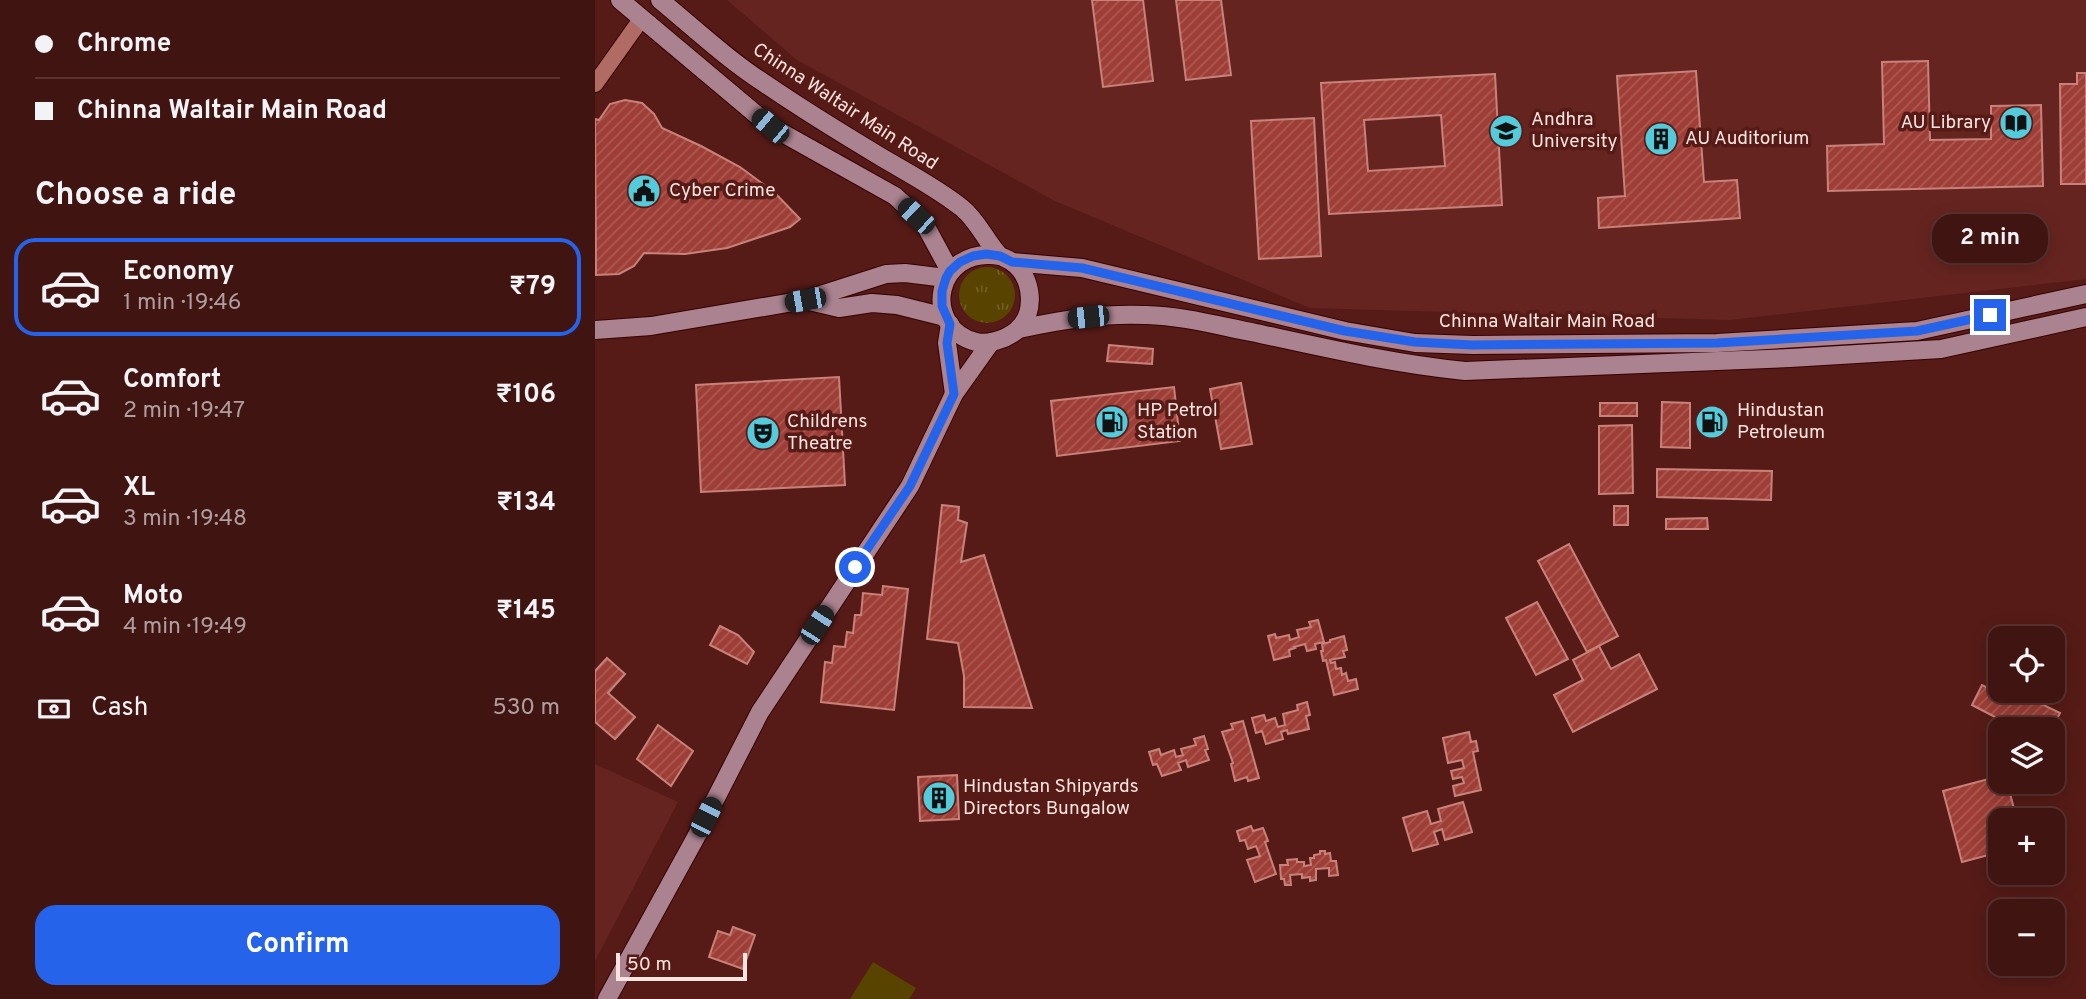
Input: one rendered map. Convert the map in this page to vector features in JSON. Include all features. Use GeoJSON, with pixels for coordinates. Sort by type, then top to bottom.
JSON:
{"type":"FeatureCollection","features":[{"type":"Feature","properties":{"kind":"street"},"geometry":{"type":"LineString","coordinates":[[620,0],[770,126],[895,196],[924,223],[948,274]]}},
{"type":"Feature","properties":{"kind":"street","name":"Chinna Waltair Main Road"},"geometry":{"type":"LineString","coordinates":[[660,0],[761,81],[964,209],[1006,259],[1082,268],[1345,331],[1415,342],[1472,345],[1717,343],[1917,331],[2086,294]]}},
{"type":"Feature","properties":{"kind":"street"},"geometry":{"type":"LineString","coordinates":[[595,84],[642,18]]}},
{"type":"Feature","properties":{"kind":"street"},"geometry":{"type":"LineString","coordinates":[[805,300],[839,307],[872,303],[897,305],[947,320],[962,336],[971,340],[992,342],[1011,335],[1019,328],[1025,319],[1031,299],[1026,278],[1006,259],[986,254],[973,256],[960,262],[948,274],[942,291],[942,306],[947,320],[947,343],[954,394]]}},
{"type":"Feature","properties":{"kind":"street"},"geometry":{"type":"LineString","coordinates":[[595,330],[651,326],[805,300],[886,274],[948,274]]}},
{"type":"Feature","properties":{"kind":"street"},"geometry":{"type":"LineString","coordinates":[[1019,328],[1109,314],[1147,314],[1202,322],[1414,366],[1465,371],[1941,349],[2086,317]]}},
{"type":"Feature","properties":{"kind":"street"},"geometry":{"type":"LineString","coordinates":[[607,999],[696,837],[760,712],[910,486],[954,394],[992,342]]}},
{"type":"Feature","properties":{"kind":"shaded area","name":"Andhra University"},"geometry":{"type":"Polygon","coordinates":[[[727,0],[2086,0],[2086,279],[1730,320],[1310,308],[1055,201],[797,60],[727,0]]]}},
{"type":"Feature","properties":{"kind":"shaded area"},"geometry":{"type":"Polygon","coordinates":[[[595,764],[678,802],[595,961],[595,764]]]}},
{"type":"Feature","properties":{"kind":"green space"},"geometry":{"type":"Polygon","coordinates":[[[981,267],[993,267],[1003,271],[1011,279],[1015,295],[1011,311],[1003,319],[993,323],[981,323],[971,319],[963,311],[959,301],[959,289],[963,279],[971,271],[981,267]]]}},
{"type":"Feature","properties":{"kind":"green space"},"geometry":{"type":"Polygon","coordinates":[[[873,962],[916,988],[909,999],[850,999],[873,962]]]}},
{"type":"Feature","properties":{"kind":"building"},"geometry":{"type":"Polygon","coordinates":[[[1092,0],[1143,0],[1153,81],[1103,87],[1092,0]]]}},
{"type":"Feature","properties":{"kind":"building"},"geometry":{"type":"Polygon","coordinates":[[[1176,0],[1221,0],[1231,75],[1186,80],[1176,0]]]}},
{"type":"Feature","properties":{"kind":"building","name":"AU Library"},"geometry":{"type":"Polygon","coordinates":[[[1928,61],[1930,140],[1991,139],[1991,106],[2041,105],[2043,186],[1828,191],[1827,146],[1884,144],[1882,62],[1928,61]]]}},
{"type":"Feature","properties":{"kind":"building","name":"AU Auditorium"},"geometry":{"type":"Polygon","coordinates":[[[1696,71],[1704,182],[1737,180],[1740,218],[1599,228],[1598,198],[1625,196],[1617,76],[1696,71]]]}},
{"type":"Feature","properties":{"kind":"building"},"geometry":{"type":"Polygon","coordinates":[[[2077,73],[2086,73],[2086,184],[2061,184],[2060,84],[2077,84],[2077,73]]]}},
{"type":"Feature","properties":{"kind":"building"},"geometry":{"type":"Polygon","coordinates":[[[1495,74],[1502,205],[1329,214],[1321,83],[1495,74]],[[1441,115],[1364,120],[1368,171],[1445,166],[1441,115]]]}},
{"type":"Feature","properties":{"kind":"building"},"geometry":{"type":"Polygon","coordinates":[[[625,100],[642,103],[654,114],[662,128],[740,167],[774,192],[800,219],[790,227],[727,248],[685,254],[644,253],[634,266],[619,274],[596,275],[595,119],[599,120],[610,104],[625,100]]]}},
{"type":"Feature","properties":{"kind":"building"},"geometry":{"type":"Polygon","coordinates":[[[1314,118],[1321,256],[1259,259],[1251,121],[1314,118]]]}},
{"type":"Feature","properties":{"kind":"building"},"geometry":{"type":"Polygon","coordinates":[[[1109,345],[1153,349],[1152,364],[1107,361],[1109,345]]]}},
{"type":"Feature","properties":{"kind":"building"},"geometry":{"type":"Polygon","coordinates":[[[839,377],[845,485],[701,492],[696,385],[839,377]]]}},
{"type":"Feature","properties":{"kind":"building"},"geometry":{"type":"Polygon","coordinates":[[[1241,383],[1252,444],[1221,449],[1210,389],[1241,383]]]}},
{"type":"Feature","properties":{"kind":"building"},"geometry":{"type":"Polygon","coordinates":[[[1174,387],[1180,441],[1057,456],[1051,401],[1174,387]]]}},
{"type":"Feature","properties":{"kind":"building"},"geometry":{"type":"Polygon","coordinates":[[[1662,402],[1690,403],[1690,448],[1661,447],[1662,402]]]}},
{"type":"Feature","properties":{"kind":"building"},"geometry":{"type":"Polygon","coordinates":[[[1600,403],[1637,403],[1637,416],[1600,416],[1600,403]]]}},
{"type":"Feature","properties":{"kind":"building"},"geometry":{"type":"Polygon","coordinates":[[[1632,425],[1633,493],[1599,494],[1599,426],[1632,425]]]}},
{"type":"Feature","properties":{"kind":"building"},"geometry":{"type":"Polygon","coordinates":[[[1657,469],[1772,471],[1771,500],[1657,497],[1657,469]]]}},
{"type":"Feature","properties":{"kind":"building"},"geometry":{"type":"Polygon","coordinates":[[[942,505],[959,507],[958,520],[967,523],[961,562],[984,555],[1032,708],[964,707],[964,676],[958,643],[927,639],[942,505]]]}},
{"type":"Feature","properties":{"kind":"building"},"geometry":{"type":"Polygon","coordinates":[[[1614,506],[1628,506],[1628,525],[1614,525],[1614,506]]]}},
{"type":"Feature","properties":{"kind":"building"},"geometry":{"type":"Polygon","coordinates":[[[1707,518],[1708,529],[1666,529],[1666,519],[1707,518]]]}},
{"type":"Feature","properties":{"kind":"building"},"geometry":{"type":"Polygon","coordinates":[[[1569,544],[1618,636],[1587,652],[1538,561],[1569,544]]]}},
{"type":"Feature","properties":{"kind":"building"},"geometry":{"type":"Polygon","coordinates":[[[883,586],[908,589],[894,710],[821,702],[825,662],[832,663],[834,646],[845,647],[847,632],[853,633],[855,615],[861,615],[863,593],[882,595],[883,586]]]}},
{"type":"Feature","properties":{"kind":"building"},"geometry":{"type":"Polygon","coordinates":[[[1537,602],[1568,659],[1536,675],[1506,618],[1537,602]]]}},
{"type":"Feature","properties":{"kind":"building"},"geometry":{"type":"Polygon","coordinates":[[[1318,620],[1324,642],[1315,644],[1316,649],[1307,651],[1305,644],[1294,647],[1289,650],[1290,656],[1274,660],[1268,636],[1275,634],[1276,638],[1289,635],[1290,640],[1299,637],[1297,630],[1311,627],[1309,622],[1318,620]]]}},
{"type":"Feature","properties":{"kind":"building"},"geometry":{"type":"Polygon","coordinates":[[[720,626],[738,635],[754,652],[747,664],[710,645],[720,626]]]}},
{"type":"Feature","properties":{"kind":"building"},"geometry":{"type":"Polygon","coordinates":[[[1344,636],[1347,650],[1343,651],[1345,657],[1330,660],[1331,663],[1335,662],[1336,669],[1341,668],[1342,675],[1346,673],[1348,681],[1356,679],[1358,689],[1334,695],[1326,660],[1323,661],[1322,644],[1344,636]]]}},
{"type":"Feature","properties":{"kind":"building"},"geometry":{"type":"Polygon","coordinates":[[[1599,646],[1611,669],[1639,654],[1657,689],[1573,732],[1554,695],[1583,680],[1573,660],[1599,646]]]}},
{"type":"Feature","properties":{"kind":"building"},"geometry":{"type":"Polygon","coordinates":[[[607,658],[625,674],[608,693],[635,717],[615,739],[595,722],[595,671],[607,658]]]}},
{"type":"Feature","properties":{"kind":"building"},"geometry":{"type":"Polygon","coordinates":[[[1982,685],[1988,688],[1988,703],[2039,703],[2060,713],[2058,717],[1995,717],[1972,705],[1982,685]]]}},
{"type":"Feature","properties":{"kind":"building"},"geometry":{"type":"Polygon","coordinates":[[[1307,702],[1309,729],[1288,734],[1287,730],[1281,732],[1283,739],[1266,744],[1262,731],[1256,733],[1252,718],[1264,715],[1266,721],[1275,718],[1278,727],[1285,725],[1283,714],[1298,710],[1297,705],[1307,702]]]}},
{"type":"Feature","properties":{"kind":"building"},"geometry":{"type":"Polygon","coordinates":[[[1243,721],[1259,778],[1248,781],[1247,777],[1235,781],[1233,763],[1222,732],[1233,729],[1231,724],[1243,721]]]}},
{"type":"Feature","properties":{"kind":"building"},"geometry":{"type":"Polygon","coordinates":[[[658,725],[693,751],[671,786],[637,759],[658,725]]]}},
{"type":"Feature","properties":{"kind":"building"},"geometry":{"type":"Polygon","coordinates":[[[1469,732],[1471,742],[1476,741],[1478,751],[1473,752],[1481,790],[1455,796],[1453,786],[1464,783],[1462,777],[1453,779],[1451,771],[1464,768],[1462,760],[1448,763],[1443,738],[1469,732]]]}},
{"type":"Feature","properties":{"kind":"building"},"geometry":{"type":"Polygon","coordinates":[[[1204,736],[1209,760],[1188,767],[1186,760],[1178,763],[1181,770],[1162,776],[1157,764],[1153,765],[1149,752],[1159,749],[1161,755],[1174,750],[1176,757],[1183,755],[1181,749],[1196,745],[1194,739],[1204,736]]]}},
{"type":"Feature","properties":{"kind":"building","name":"Hindustan Shipyards Directors Bungalow"},"geometry":{"type":"Polygon","coordinates":[[[957,775],[959,819],[920,821],[918,777],[957,775]]]}},
{"type":"Feature","properties":{"kind":"building"},"geometry":{"type":"Polygon","coordinates":[[[1988,779],[1988,794],[2010,794],[2014,808],[1988,808],[1988,855],[1962,862],[1943,791],[1988,779]]]}},
{"type":"Feature","properties":{"kind":"building"},"geometry":{"type":"Polygon","coordinates":[[[1463,802],[1472,832],[1445,840],[1442,829],[1434,832],[1438,844],[1413,851],[1403,818],[1427,811],[1431,824],[1441,821],[1438,809],[1463,802]]]}},
{"type":"Feature","properties":{"kind":"building"},"geometry":{"type":"Polygon","coordinates":[[[1251,826],[1253,831],[1263,828],[1276,874],[1255,882],[1247,860],[1260,856],[1256,846],[1248,849],[1245,840],[1240,841],[1237,831],[1251,826]]]}},
{"type":"Feature","properties":{"kind":"building"},"geometry":{"type":"Polygon","coordinates":[[[1320,851],[1330,853],[1331,861],[1336,861],[1338,875],[1329,876],[1329,868],[1316,869],[1316,880],[1310,881],[1310,877],[1302,878],[1302,874],[1290,875],[1291,885],[1285,885],[1284,879],[1281,879],[1280,865],[1288,865],[1287,860],[1297,859],[1297,862],[1304,862],[1304,866],[1311,865],[1310,858],[1320,854],[1320,851]]]}},
{"type":"Feature","properties":{"kind":"building"},"geometry":{"type":"Polygon","coordinates":[[[733,927],[755,935],[743,969],[709,957],[718,931],[730,935],[733,927]]]}},
{"type":"Feature","properties":{"kind":"place","name":"AU Library"},"geometry":{"type":"Point","coordinates":[2016,123]}},
{"type":"Feature","properties":{"kind":"place","name":"Andhra University"},"geometry":{"type":"Point","coordinates":[1506,131]}},
{"type":"Feature","properties":{"kind":"place","name":"AU Auditorium"},"geometry":{"type":"Point","coordinates":[1661,139]}},
{"type":"Feature","properties":{"kind":"place","name":"Cyber Crime"},"geometry":{"type":"Point","coordinates":[644,191]}},
{"type":"Feature","properties":{"kind":"place","name":"HP Petrol Station"},"geometry":{"type":"Point","coordinates":[1112,422]}},
{"type":"Feature","properties":{"kind":"place","name":"Hindustan Petroleum"},"geometry":{"type":"Point","coordinates":[1712,422]}},
{"type":"Feature","properties":{"kind":"place","name":"Childrens Theatre"},"geometry":{"type":"Point","coordinates":[763,433]}},
{"type":"Feature","properties":{"kind":"place","name":"Hindustan Shipyards Directors Bungalow"},"geometry":{"type":"Point","coordinates":[939,798]}},
{"type":"Feature","properties":{"kind":"route"},"geometry":{"type":"LineString","coordinates":[[855,567],[910,486],[954,394],[947,343],[950,324],[942,306],[942,291],[950,271],[973,256],[986,254],[1000,256],[1012,262],[1082,268],[1345,331],[1415,342],[1472,345],[1717,343],[1917,331],[1990,315]]}}]}
